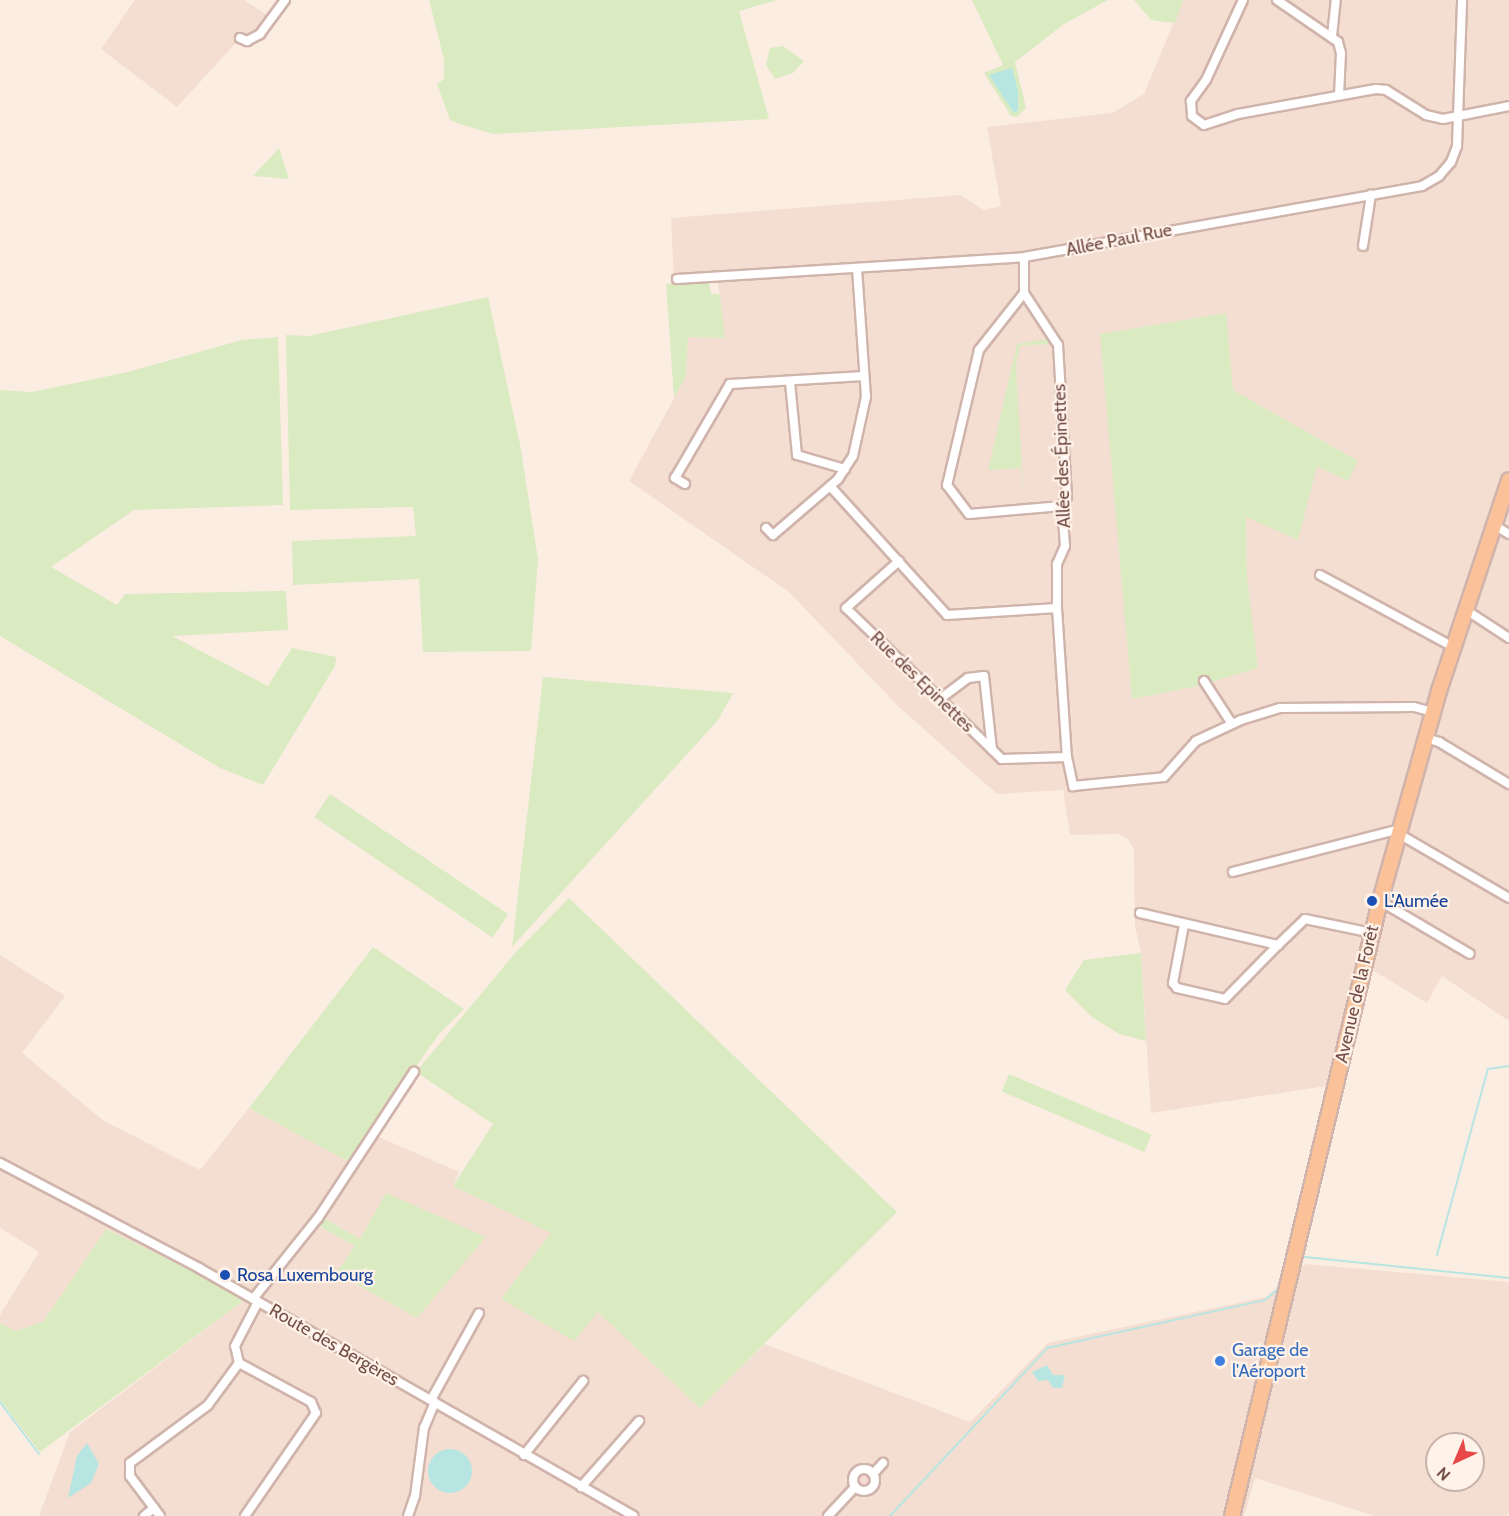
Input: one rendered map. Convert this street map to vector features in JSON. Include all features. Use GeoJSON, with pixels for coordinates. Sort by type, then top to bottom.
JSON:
{"type":"FeatureCollection","features":[{"type":"Feature","properties":{"kind":"main road","name":"Avenue de la Forêt"},"geometry":{"type":"LineString","coordinates":[[1232,1516],[1380,901],[1433,712],[1509,480]]}},
{"type":"Feature","properties":{"kind":"street"},"geometry":{"type":"LineString","coordinates":[[240,38],[247,41],[260,34],[285,0]]}},
{"type":"Feature","properties":{"kind":"street"},"geometry":{"type":"LineString","coordinates":[[1243,0],[1206,80],[1191,101],[1196,121],[1211,124],[1239,114],[1339,95],[1386,90],[1426,115],[1458,118],[1509,106]]}},
{"type":"Feature","properties":{"kind":"street"},"geometry":{"type":"LineString","coordinates":[[1277,0],[1332,36],[1341,53],[1339,95]]}},
{"type":"Feature","properties":{"kind":"street"},"geometry":{"type":"LineString","coordinates":[[1332,36],[1336,0]]}},
{"type":"Feature","properties":{"kind":"street","name":"Allée Paul Rue"},"geometry":{"type":"LineString","coordinates":[[676,279],[1024,257],[1422,186],[1439,176],[1451,162],[1457,146],[1462,0]]}},
{"type":"Feature","properties":{"kind":"street"},"geometry":{"type":"LineString","coordinates":[[1363,246],[1371,195]]}},
{"type":"Feature","properties":{"kind":"street"},"geometry":{"type":"LineString","coordinates":[[1024,257],[1024,294],[978,350],[947,485],[969,514],[1062,506]]}},
{"type":"Feature","properties":{"kind":"street"},"geometry":{"type":"LineString","coordinates":[[766,528],[772,535],[830,486],[853,456],[866,397],[857,268]]}},
{"type":"Feature","properties":{"kind":"street","name":"Allée des Épinettes"},"geometry":{"type":"LineString","coordinates":[[1024,294],[1058,345],[1067,496],[1062,506],[1065,546],[1057,564],[1057,608],[1064,662],[1067,757],[1072,786],[1134,782],[1164,777],[1196,741],[1232,724]]}},
{"type":"Feature","properties":{"kind":"street"},"geometry":{"type":"LineString","coordinates":[[685,484],[675,478],[730,384],[864,376]]}},
{"type":"Feature","properties":{"kind":"street"},"geometry":{"type":"LineString","coordinates":[[789,382],[796,455],[845,469]]}},
{"type":"Feature","properties":{"kind":"street"},"geometry":{"type":"LineString","coordinates":[[830,486],[947,615],[1057,608]]}},
{"type":"Feature","properties":{"kind":"street"},"geometry":{"type":"LineString","coordinates":[[1494,525],[1509,534]]}},
{"type":"Feature","properties":{"kind":"street","name":"Rue des Epinettes"},"geometry":{"type":"LineString","coordinates":[[899,561],[846,608],[1002,759],[1067,757]]}},
{"type":"Feature","properties":{"kind":"street"},"geometry":{"type":"LineString","coordinates":[[1320,575],[1453,647]]}},
{"type":"Feature","properties":{"kind":"street"},"geometry":{"type":"LineString","coordinates":[[1466,610],[1509,638]]}},
{"type":"Feature","properties":{"kind":"street"},"geometry":{"type":"LineString","coordinates":[[940,699],[968,678],[984,676],[992,750]]}},
{"type":"Feature","properties":{"kind":"street"},"geometry":{"type":"LineString","coordinates":[[1204,681],[1232,724],[1280,708],[1414,706],[1433,712]]}},
{"type":"Feature","properties":{"kind":"street"},"geometry":{"type":"LineString","coordinates":[[1426,738],[1439,742],[1509,784]]}},
{"type":"Feature","properties":{"kind":"street"},"geometry":{"type":"LineString","coordinates":[[1233,872],[1400,831],[1509,898]]}},
{"type":"Feature","properties":{"kind":"street"},"geometry":{"type":"LineString","coordinates":[[1380,901],[1470,954]]}},
{"type":"Feature","properties":{"kind":"street"},"geometry":{"type":"LineString","coordinates":[[1140,914],[1278,945]]}},
{"type":"Feature","properties":{"kind":"street"},"geometry":{"type":"LineString","coordinates":[[1184,924],[1173,983],[1177,988],[1225,999],[1305,919],[1372,933]]}},
{"type":"Feature","properties":{"kind":"street"},"geometry":{"type":"LineString","coordinates":[[245,1516],[316,1413],[311,1402],[239,1363],[235,1346],[256,1300],[318,1218],[414,1072]]}},
{"type":"Feature","properties":{"kind":"street","name":"Route des Bergères"},"geometry":{"type":"LineString","coordinates":[[0,1163],[256,1300],[633,1516]]}},
{"type":"Feature","properties":{"kind":"street"},"geometry":{"type":"LineString","coordinates":[[408,1516],[415,1497],[424,1428],[433,1401],[479,1313]]}},
{"type":"Feature","properties":{"kind":"street"},"geometry":{"type":"LineString","coordinates":[[144,1516],[157,1512],[130,1476],[130,1463],[208,1404],[239,1363]]}},
{"type":"Feature","properties":{"kind":"street"},"geometry":{"type":"LineString","coordinates":[[524,1455],[583,1382]]}},
{"type":"Feature","properties":{"kind":"street"},"geometry":{"type":"LineString","coordinates":[[581,1487],[639,1421]]}},
{"type":"Feature","properties":{"kind":"street"},"geometry":{"type":"LineString","coordinates":[[873,1474],[883,1462]]}},
{"type":"Feature","properties":{"kind":"street"},"geometry":{"type":"LineString","coordinates":[[866,1469],[873,1474],[875,1484],[869,1490],[855,1487],[853,1479],[857,1471],[866,1469]]}},
{"type":"Feature","properties":{"kind":"street"},"geometry":{"type":"LineString","coordinates":[[828,1516],[855,1487]]}},
{"type":"Feature","properties":{"kind":"shaded area"},"geometry":{"type":"Polygon","coordinates":[[[135,0],[244,0],[270,17],[234,45],[177,107],[101,49],[135,0]]]}},
{"type":"Feature","properties":{"kind":"shaded area"},"geometry":{"type":"Polygon","coordinates":[[[1183,0],[1509,0],[1509,1021],[1442,976],[1427,1003],[1356,960],[1326,1086],[1151,1113],[1141,953],[1135,926],[1134,850],[1128,839],[1118,834],[1070,835],[1063,790],[997,794],[899,707],[789,592],[629,481],[686,376],[688,337],[725,338],[718,281],[674,282],[671,218],[960,195],[984,210],[1001,206],[987,127],[1112,113],[1144,94],[1183,0]],[[1225,313],[1101,334],[1132,699],[1198,686],[1257,668],[1247,577],[1246,517],[1317,466],[1358,461],[1233,390],[1225,313]]]}},
{"type":"Feature","properties":{"kind":"shaded area"},"geometry":{"type":"Polygon","coordinates":[[[0,955],[65,996],[22,1053],[104,1121],[200,1170],[249,1108],[349,1162],[370,1133],[459,1172],[453,1186],[552,1233],[501,1299],[598,1312],[700,1408],[765,1344],[970,1422],[1048,1343],[1266,1297],[1306,1264],[1509,1282],[1509,1512],[1507,1516],[1375,1516],[1255,1478],[1244,1516],[39,1516],[70,1432],[243,1301],[209,1279],[106,1229],[43,1322],[16,1331],[0,1323],[0,1315],[39,1252],[0,1228],[0,955]],[[387,1193],[360,1239],[325,1218],[319,1226],[355,1246],[336,1273],[417,1318],[387,1193]]]}},
{"type":"Feature","properties":{"kind":"green space"},"geometry":{"type":"Polygon","coordinates":[[[429,0],[777,0],[739,11],[769,119],[493,134],[460,124],[450,120],[437,84],[444,79],[444,59],[429,0]]]}},
{"type":"Feature","properties":{"kind":"green space"},"geometry":{"type":"Polygon","coordinates":[[[972,0],[1108,0],[1064,24],[1015,62],[1026,108],[1017,117],[1011,116],[984,73],[1003,65],[972,0]]]}},
{"type":"Feature","properties":{"kind":"green space"},"geometry":{"type":"Polygon","coordinates":[[[1134,0],[1183,0],[1175,23],[1151,20],[1134,0]]]}},
{"type":"Feature","properties":{"kind":"green space"},"geometry":{"type":"Polygon","coordinates":[[[783,46],[804,61],[793,73],[775,79],[766,65],[770,48],[783,46]]]}},
{"type":"Feature","properties":{"kind":"green space"},"geometry":{"type":"Polygon","coordinates":[[[279,148],[289,179],[253,176],[279,148]]]}},
{"type":"Feature","properties":{"kind":"green space"},"geometry":{"type":"Polygon","coordinates":[[[709,281],[711,294],[720,294],[725,338],[688,337],[686,376],[674,398],[666,284],[709,281]]]}},
{"type":"Feature","properties":{"kind":"green space"},"geometry":{"type":"Polygon","coordinates":[[[488,297],[520,444],[538,559],[531,651],[423,652],[419,579],[293,585],[292,541],[416,536],[413,507],[290,510],[286,335],[309,336],[488,297]]]}},
{"type":"Feature","properties":{"kind":"green space"},"geometry":{"type":"Polygon","coordinates":[[[1226,313],[1233,390],[1358,461],[1348,481],[1317,466],[1298,540],[1246,517],[1247,577],[1258,668],[1198,686],[1132,699],[1100,334],[1226,313]]]}},
{"type":"Feature","properties":{"kind":"green space"},"geometry":{"type":"Polygon","coordinates":[[[278,337],[283,505],[134,510],[51,567],[117,605],[125,594],[286,591],[288,630],[172,636],[268,686],[292,648],[336,657],[335,666],[263,785],[220,768],[0,636],[0,390],[32,392],[128,372],[242,340],[278,337]]]}},
{"type":"Feature","properties":{"kind":"green space"},"geometry":{"type":"Polygon","coordinates":[[[1047,339],[1050,344],[1020,346],[1016,365],[1024,505],[1021,468],[988,470],[1017,344],[1047,339]]]}},
{"type":"Feature","properties":{"kind":"green space"},"geometry":{"type":"Polygon","coordinates":[[[543,677],[733,693],[718,720],[512,947],[543,677]]]}},
{"type":"Feature","properties":{"kind":"green space"},"geometry":{"type":"Polygon","coordinates":[[[330,794],[508,914],[493,937],[314,817],[330,794]]]}},
{"type":"Feature","properties":{"kind":"green space"},"geometry":{"type":"Polygon","coordinates":[[[569,898],[897,1212],[700,1408],[598,1312],[574,1341],[501,1299],[551,1233],[453,1186],[493,1124],[416,1072],[516,952],[569,898]]]}},
{"type":"Feature","properties":{"kind":"green space"},"geometry":{"type":"Polygon","coordinates":[[[373,947],[464,1009],[439,1034],[349,1162],[249,1108],[373,947]]]}},
{"type":"Feature","properties":{"kind":"green space"},"geometry":{"type":"Polygon","coordinates":[[[1141,953],[1146,1041],[1119,1034],[1092,1017],[1065,990],[1084,960],[1141,953]]]}},
{"type":"Feature","properties":{"kind":"green space"},"geometry":{"type":"Polygon","coordinates":[[[1009,1074],[1152,1135],[1144,1152],[1002,1091],[1009,1074]]]}},
{"type":"Feature","properties":{"kind":"green space"},"geometry":{"type":"Polygon","coordinates":[[[386,1193],[486,1237],[417,1318],[336,1273],[355,1246],[319,1226],[324,1218],[360,1239],[386,1193]]]}},
{"type":"Feature","properties":{"kind":"green space"},"geometry":{"type":"Polygon","coordinates":[[[106,1229],[209,1279],[243,1301],[40,1452],[0,1400],[0,1323],[16,1331],[43,1322],[106,1229]]]}},
{"type":"Feature","properties":{"kind":"water"},"geometry":{"type":"Polygon","coordinates":[[[1012,68],[1018,91],[1018,111],[1014,113],[989,75],[1012,68]]]}},
{"type":"Feature","properties":{"kind":"water"},"geometry":{"type":"Polygon","coordinates":[[[1047,1365],[1053,1375],[1065,1375],[1062,1388],[1053,1388],[1048,1380],[1038,1381],[1032,1372],[1047,1365]]]}},
{"type":"Feature","properties":{"kind":"water"},"geometry":{"type":"Polygon","coordinates":[[[87,1443],[99,1464],[91,1483],[68,1498],[77,1456],[87,1443]]]}},
{"type":"Feature","properties":{"kind":"water"},"geometry":{"type":"Polygon","coordinates":[[[450,1449],[465,1456],[472,1471],[465,1486],[450,1493],[435,1486],[428,1471],[435,1456],[450,1449]]]}},
{"type":"Feature","properties":{"kind":"waterway"},"geometry":{"type":"LineString","coordinates":[[1437,1255],[1488,1069],[1509,1066]]}},
{"type":"Feature","properties":{"kind":"waterway"},"geometry":{"type":"LineString","coordinates":[[1305,1257],[1509,1278]]}},
{"type":"Feature","properties":{"kind":"waterway"},"geometry":{"type":"LineString","coordinates":[[890,1516],[1047,1348],[1265,1300],[1277,1290],[1282,1274]]}},
{"type":"Feature","properties":{"kind":"waterway"},"geometry":{"type":"LineString","coordinates":[[0,1402],[39,1454]]}},
{"type":"Feature","properties":{"kind":"place","name":"L'Aumée"},"geometry":{"type":"Point","coordinates":[1372,901]}},
{"type":"Feature","properties":{"kind":"place","name":"Rosa Luxembourg"},"geometry":{"type":"Point","coordinates":[225,1275]}},
{"type":"Feature","properties":{"kind":"place","name":"Garage de l'Aéroport"},"geometry":{"type":"Point","coordinates":[1220,1361]}}]}
